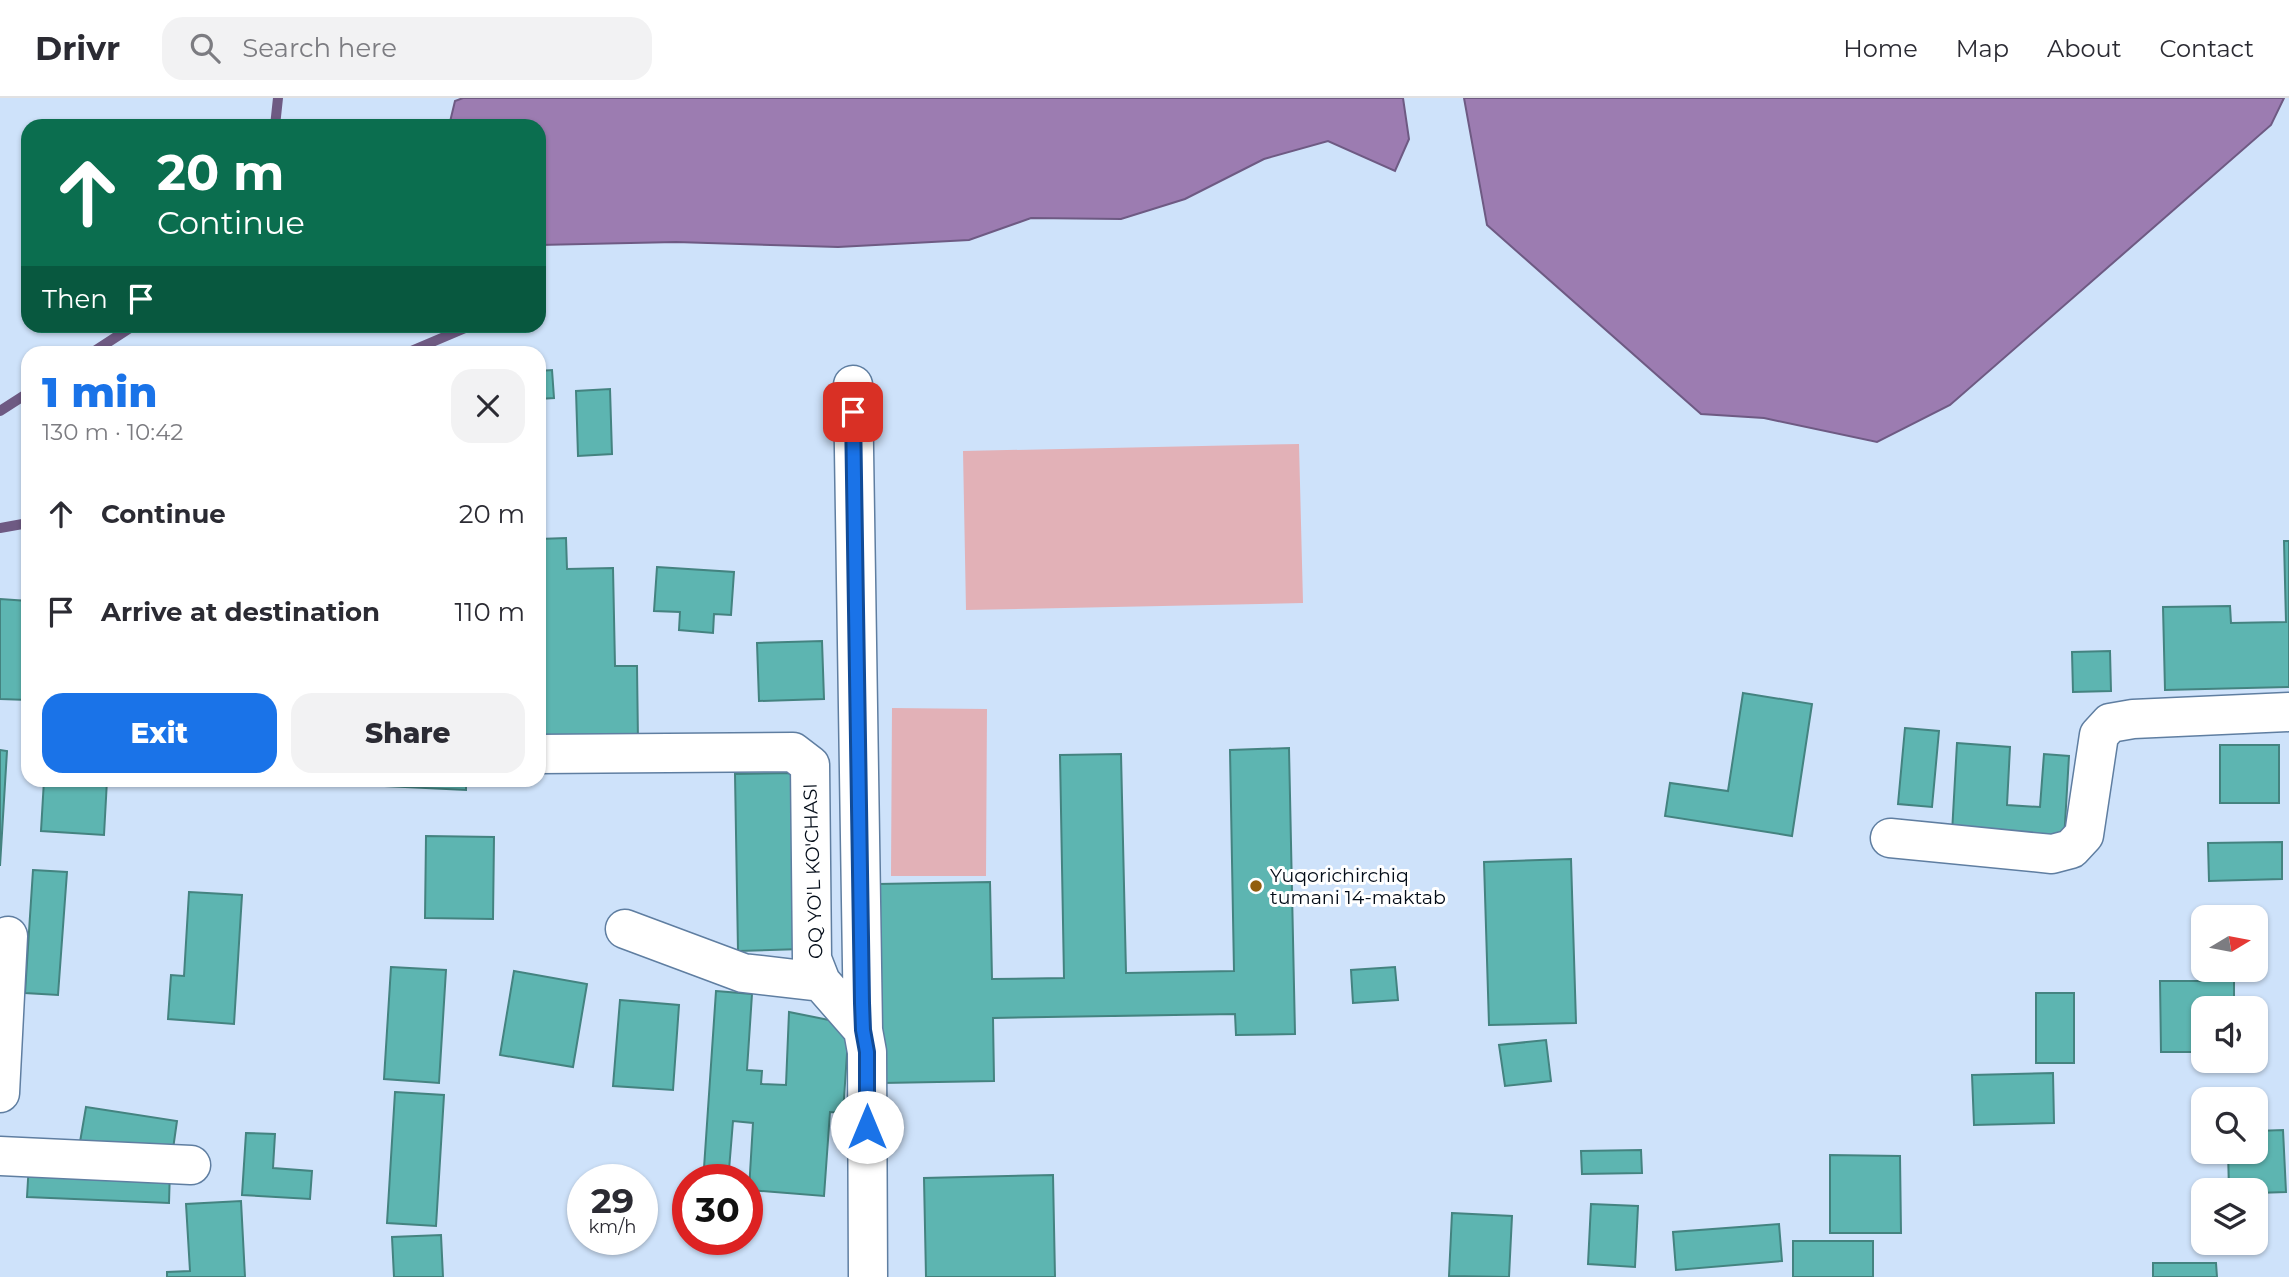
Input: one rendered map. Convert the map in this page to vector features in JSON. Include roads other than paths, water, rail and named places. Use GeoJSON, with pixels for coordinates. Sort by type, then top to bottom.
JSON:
{"type":"FeatureCollection","features":[{"type":"Feature","properties":{"kind":"street"},"geometry":{"type":"LineString","coordinates":[[853,385],[863,1030],[867,1052],[868,1277]]}},
{"type":"Feature","properties":{"kind":"street"},"geometry":{"type":"LineString","coordinates":[[1891,838],[2052,854],[2071,849],[2084,835],[2099,735],[2110,723],[2133,719],[2289,712]]}},
{"type":"Feature","properties":{"kind":"street","name":"OQ YO'L KO'CHASI"},"geometry":{"type":"LineString","coordinates":[[546,754],[793,752],[810,765],[812,959],[821,982],[863,1030]]}},
{"type":"Feature","properties":{"kind":"street"},"geometry":{"type":"LineString","coordinates":[[625,929],[743,973],[821,982]]}},
{"type":"Feature","properties":{"kind":"street"},"geometry":{"type":"LineString","coordinates":[[0,1093],[8,936]]}},
{"type":"Feature","properties":{"kind":"street"},"geometry":{"type":"LineString","coordinates":[[0,1156],[191,1165]]}},
{"type":"Feature","properties":{"kind":"waterway"},"geometry":{"type":"LineString","coordinates":[[276,119],[278,98]]}},
{"type":"Feature","properties":{"kind":"waterway"},"geometry":{"type":"LineString","coordinates":[[102,346],[122,333]]}},
{"type":"Feature","properties":{"kind":"waterway"},"geometry":{"type":"LineString","coordinates":[[423,346],[454,333]]}},
{"type":"Feature","properties":{"kind":"waterway"},"geometry":{"type":"LineString","coordinates":[[0,411],[21,398]]}},
{"type":"Feature","properties":{"kind":"waterway"},"geometry":{"type":"LineString","coordinates":[[0,528],[21,524]]}},
{"type":"Feature","properties":{"kind":"place","name":"Yuqorichirchiq tumani 14-maktab"},"geometry":{"type":"Point","coordinates":[1256,886]}}]}
